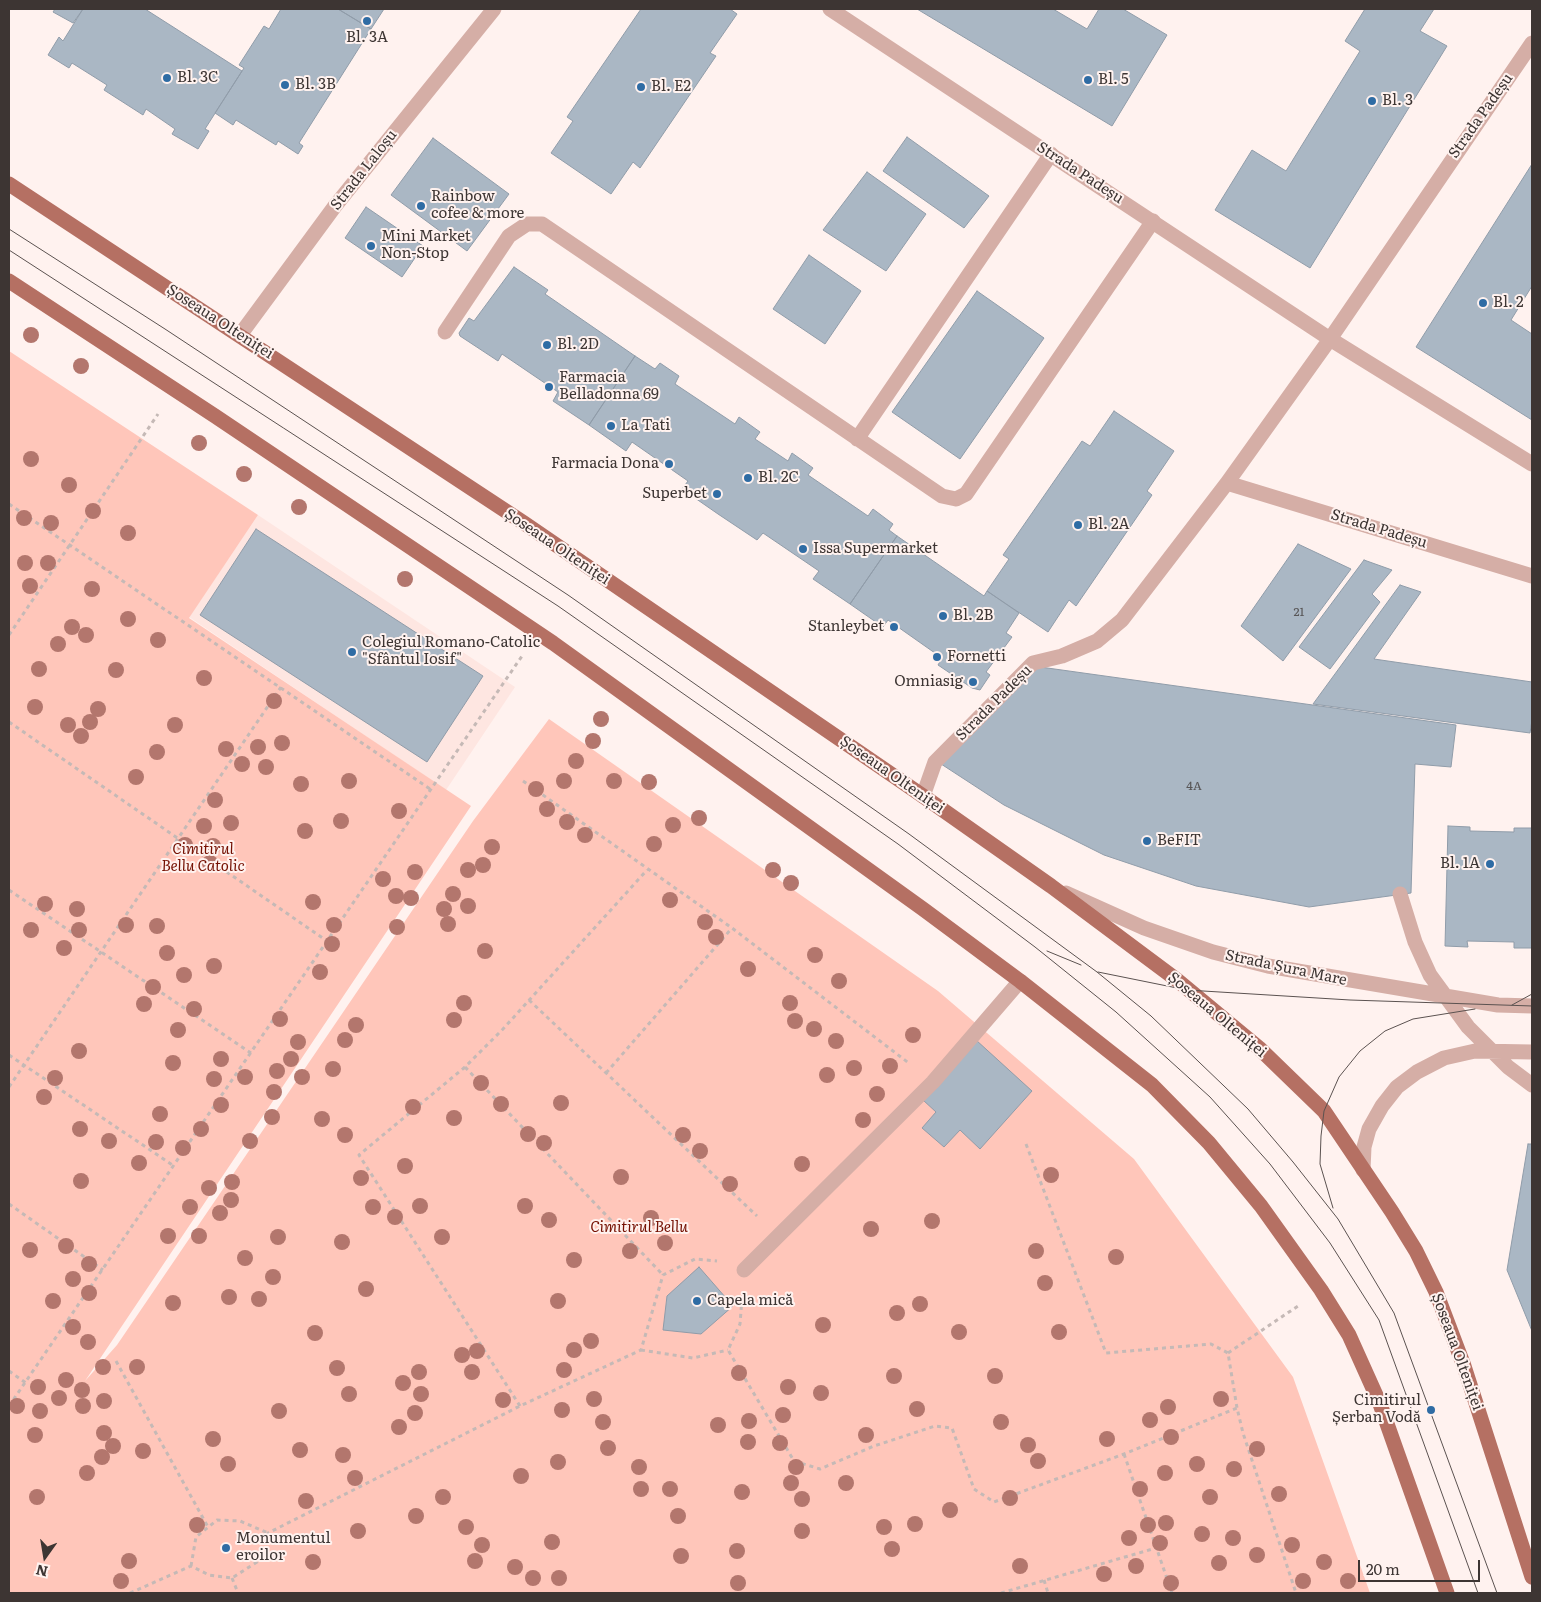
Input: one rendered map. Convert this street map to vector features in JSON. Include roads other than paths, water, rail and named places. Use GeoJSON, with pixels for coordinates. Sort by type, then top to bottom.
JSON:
{"type":"FeatureCollection","features":[{"type":"Feature","properties":{"kind":"main road","name":"Șoseaua Olteniței"},"geometry":{"type":"LineString","coordinates":[[9,184],[524,524],[923,796],[1052,886],[1177,980],[1258,1048],[1324,1111],[1411,1244],[1436,1292],[1464,1366],[1532,1577]]}},
{"type":"Feature","properties":{"kind":"main road"},"geometry":{"type":"LineString","coordinates":[[9,281],[215,416],[537,634],[924,909],[1020,981],[1152,1085],[1209,1143],[1261,1206],[1321,1290],[1348,1335],[1380,1404],[1447,1593]]}},
{"type":"Feature","properties":{"kind":"street","name":"Strada Laloșu"},"geometry":{"type":"LineString","coordinates":[[240,335],[330,213],[494,9]]}},
{"type":"Feature","properties":{"kind":"street","name":"Strada Padeșu"},"geometry":{"type":"LineString","coordinates":[[830,9],[1330,339],[1532,464]]}},
{"type":"Feature","properties":{"kind":"street","name":"Strada Padeșu"},"geometry":{"type":"LineString","coordinates":[[923,796],[935,762],[1034,663],[1062,656],[1097,640],[1122,620],[1227,483],[1330,339],[1532,43]]}},
{"type":"Feature","properties":{"kind":"street"},"geometry":{"type":"LineString","coordinates":[[857,439],[1051,154]]}},
{"type":"Feature","properties":{"kind":"street"},"geometry":{"type":"LineString","coordinates":[[445,332],[509,236],[527,224],[542,224],[942,496],[956,499],[966,494],[1153,221]]}},
{"type":"Feature","properties":{"kind":"street","name":"Strada Padeșu"},"geometry":{"type":"LineString","coordinates":[[1227,483],[1532,576]]}},
{"type":"Feature","properties":{"kind":"street","name":"Strada Șura Mare"},"geometry":{"type":"LineString","coordinates":[[1052,886],[1144,928],[1212,952],[1268,966],[1498,1005],[1532,1006]]}},
{"type":"Feature","properties":{"kind":"street"},"geometry":{"type":"LineString","coordinates":[[1400,894],[1415,942],[1430,975],[1468,1027],[1508,1066],[1532,1085]]}},
{"type":"Feature","properties":{"kind":"street"},"geometry":{"type":"LineString","coordinates":[[744,1270],[933,1082],[1020,981]]}},
{"type":"Feature","properties":{"kind":"street"},"geometry":{"type":"LineString","coordinates":[[1363,1170],[1364,1147],[1369,1130],[1382,1106],[1397,1087],[1417,1072],[1444,1058],[1475,1051],[1532,1052]]}},
{"type":"Feature","properties":{"kind":"tram line"},"geometry":{"type":"LineString","coordinates":[[9,229],[165,329],[568,595],[909,834],[1097,972],[1151,1016],[1248,1109],[1338,1219],[1394,1313],[1497,1593]]}},
{"type":"Feature","properties":{"kind":"tram line"},"geometry":{"type":"LineString","coordinates":[[9,250],[558,606],[898,844],[1035,947],[1116,1012],[1210,1097],[1270,1164],[1330,1243],[1379,1320],[1478,1593]]}},
{"type":"Feature","properties":{"kind":"tram line"},"geometry":{"type":"LineString","coordinates":[[1047,951],[1081,965]]}},
{"type":"Feature","properties":{"kind":"tram line"},"geometry":{"type":"LineString","coordinates":[[1098,972],[1187,990],[1350,1000],[1532,1006]]}},
{"type":"Feature","properties":{"kind":"tram line"},"geometry":{"type":"LineString","coordinates":[[1512,1005],[1532,994]]}},
{"type":"Feature","properties":{"kind":"tram line"},"geometry":{"type":"LineString","coordinates":[[1333,1208],[1320,1164],[1321,1136],[1324,1111],[1339,1077],[1360,1051],[1385,1031],[1413,1019],[1475,1009]]}},
{"type":"Feature","properties":{"kind":"place","name":"Bl. 3A"},"geometry":{"type":"Point","coordinates":[367,21]}},
{"type":"Feature","properties":{"kind":"place","name":"Bl. 3C"},"geometry":{"type":"Point","coordinates":[167,78]}},
{"type":"Feature","properties":{"kind":"place","name":"Bl. 5"},"geometry":{"type":"Point","coordinates":[1088,80]}},
{"type":"Feature","properties":{"kind":"place","name":"Bl. 3B"},"geometry":{"type":"Point","coordinates":[285,85]}},
{"type":"Feature","properties":{"kind":"place","name":"Bl. E2"},"geometry":{"type":"Point","coordinates":[641,87]}},
{"type":"Feature","properties":{"kind":"place","name":"Bl. 3"},"geometry":{"type":"Point","coordinates":[1372,101]}},
{"type":"Feature","properties":{"kind":"place","name":"Rainbow cofee & more"},"geometry":{"type":"Point","coordinates":[421,206]}},
{"type":"Feature","properties":{"kind":"place","name":"Mini Market Non-Stop"},"geometry":{"type":"Point","coordinates":[371,246]}},
{"type":"Feature","properties":{"kind":"place","name":"Bl. 2"},"geometry":{"type":"Point","coordinates":[1483,303]}},
{"type":"Feature","properties":{"kind":"place","name":"Bl. 2D"},"geometry":{"type":"Point","coordinates":[547,345]}},
{"type":"Feature","properties":{"kind":"place","name":"Farmacia Belladonna 69"},"geometry":{"type":"Point","coordinates":[549,387]}},
{"type":"Feature","properties":{"kind":"place","name":"La Tati"},"geometry":{"type":"Point","coordinates":[611,426]}},
{"type":"Feature","properties":{"kind":"place","name":"Farmacia Dona"},"geometry":{"type":"Point","coordinates":[669,464]}},
{"type":"Feature","properties":{"kind":"place","name":"Bl. 2C"},"geometry":{"type":"Point","coordinates":[748,478]}},
{"type":"Feature","properties":{"kind":"place","name":"Superbet"},"geometry":{"type":"Point","coordinates":[717,494]}},
{"type":"Feature","properties":{"kind":"place","name":"Bl. 2A"},"geometry":{"type":"Point","coordinates":[1078,525]}},
{"type":"Feature","properties":{"kind":"place","name":"Issa Supermarket"},"geometry":{"type":"Point","coordinates":[803,549]}},
{"type":"Feature","properties":{"kind":"place","name":"Bl. 2B"},"geometry":{"type":"Point","coordinates":[943,616]}},
{"type":"Feature","properties":{"kind":"place","name":"Stanleybet"},"geometry":{"type":"Point","coordinates":[894,627]}},
{"type":"Feature","properties":{"kind":"place","name":"Colegiul Romano-Catolic \"Sfântul Iosif\""},"geometry":{"type":"Point","coordinates":[352,652]}},
{"type":"Feature","properties":{"kind":"place","name":"Fornetti"},"geometry":{"type":"Point","coordinates":[937,657]}},
{"type":"Feature","properties":{"kind":"place","name":"Omniasig"},"geometry":{"type":"Point","coordinates":[973,682]}},
{"type":"Feature","properties":{"kind":"place","name":"BeFIT"},"geometry":{"type":"Point","coordinates":[1147,841]}},
{"type":"Feature","properties":{"kind":"place","name":"Bl. 1A"},"geometry":{"type":"Point","coordinates":[1490,864]}},
{"type":"Feature","properties":{"kind":"place","name":"Capela mică"},"geometry":{"type":"Point","coordinates":[697,1301]}},
{"type":"Feature","properties":{"kind":"place","name":"Cimitirul Șerban Vodă"},"geometry":{"type":"Point","coordinates":[1431,1410]}},
{"type":"Feature","properties":{"kind":"place","name":"Monumentul eroilor"},"geometry":{"type":"Point","coordinates":[226,1548]}},
{"type":"Feature","properties":{"kind":"park label","name":"Cimitirul Bellu Catolic"},"geometry":{"type":"Point","coordinates":[203,858]}},
{"type":"Feature","properties":{"kind":"park label","name":"Cimitirul Bellu"},"geometry":{"type":"Point","coordinates":[639,1228]}}]}
